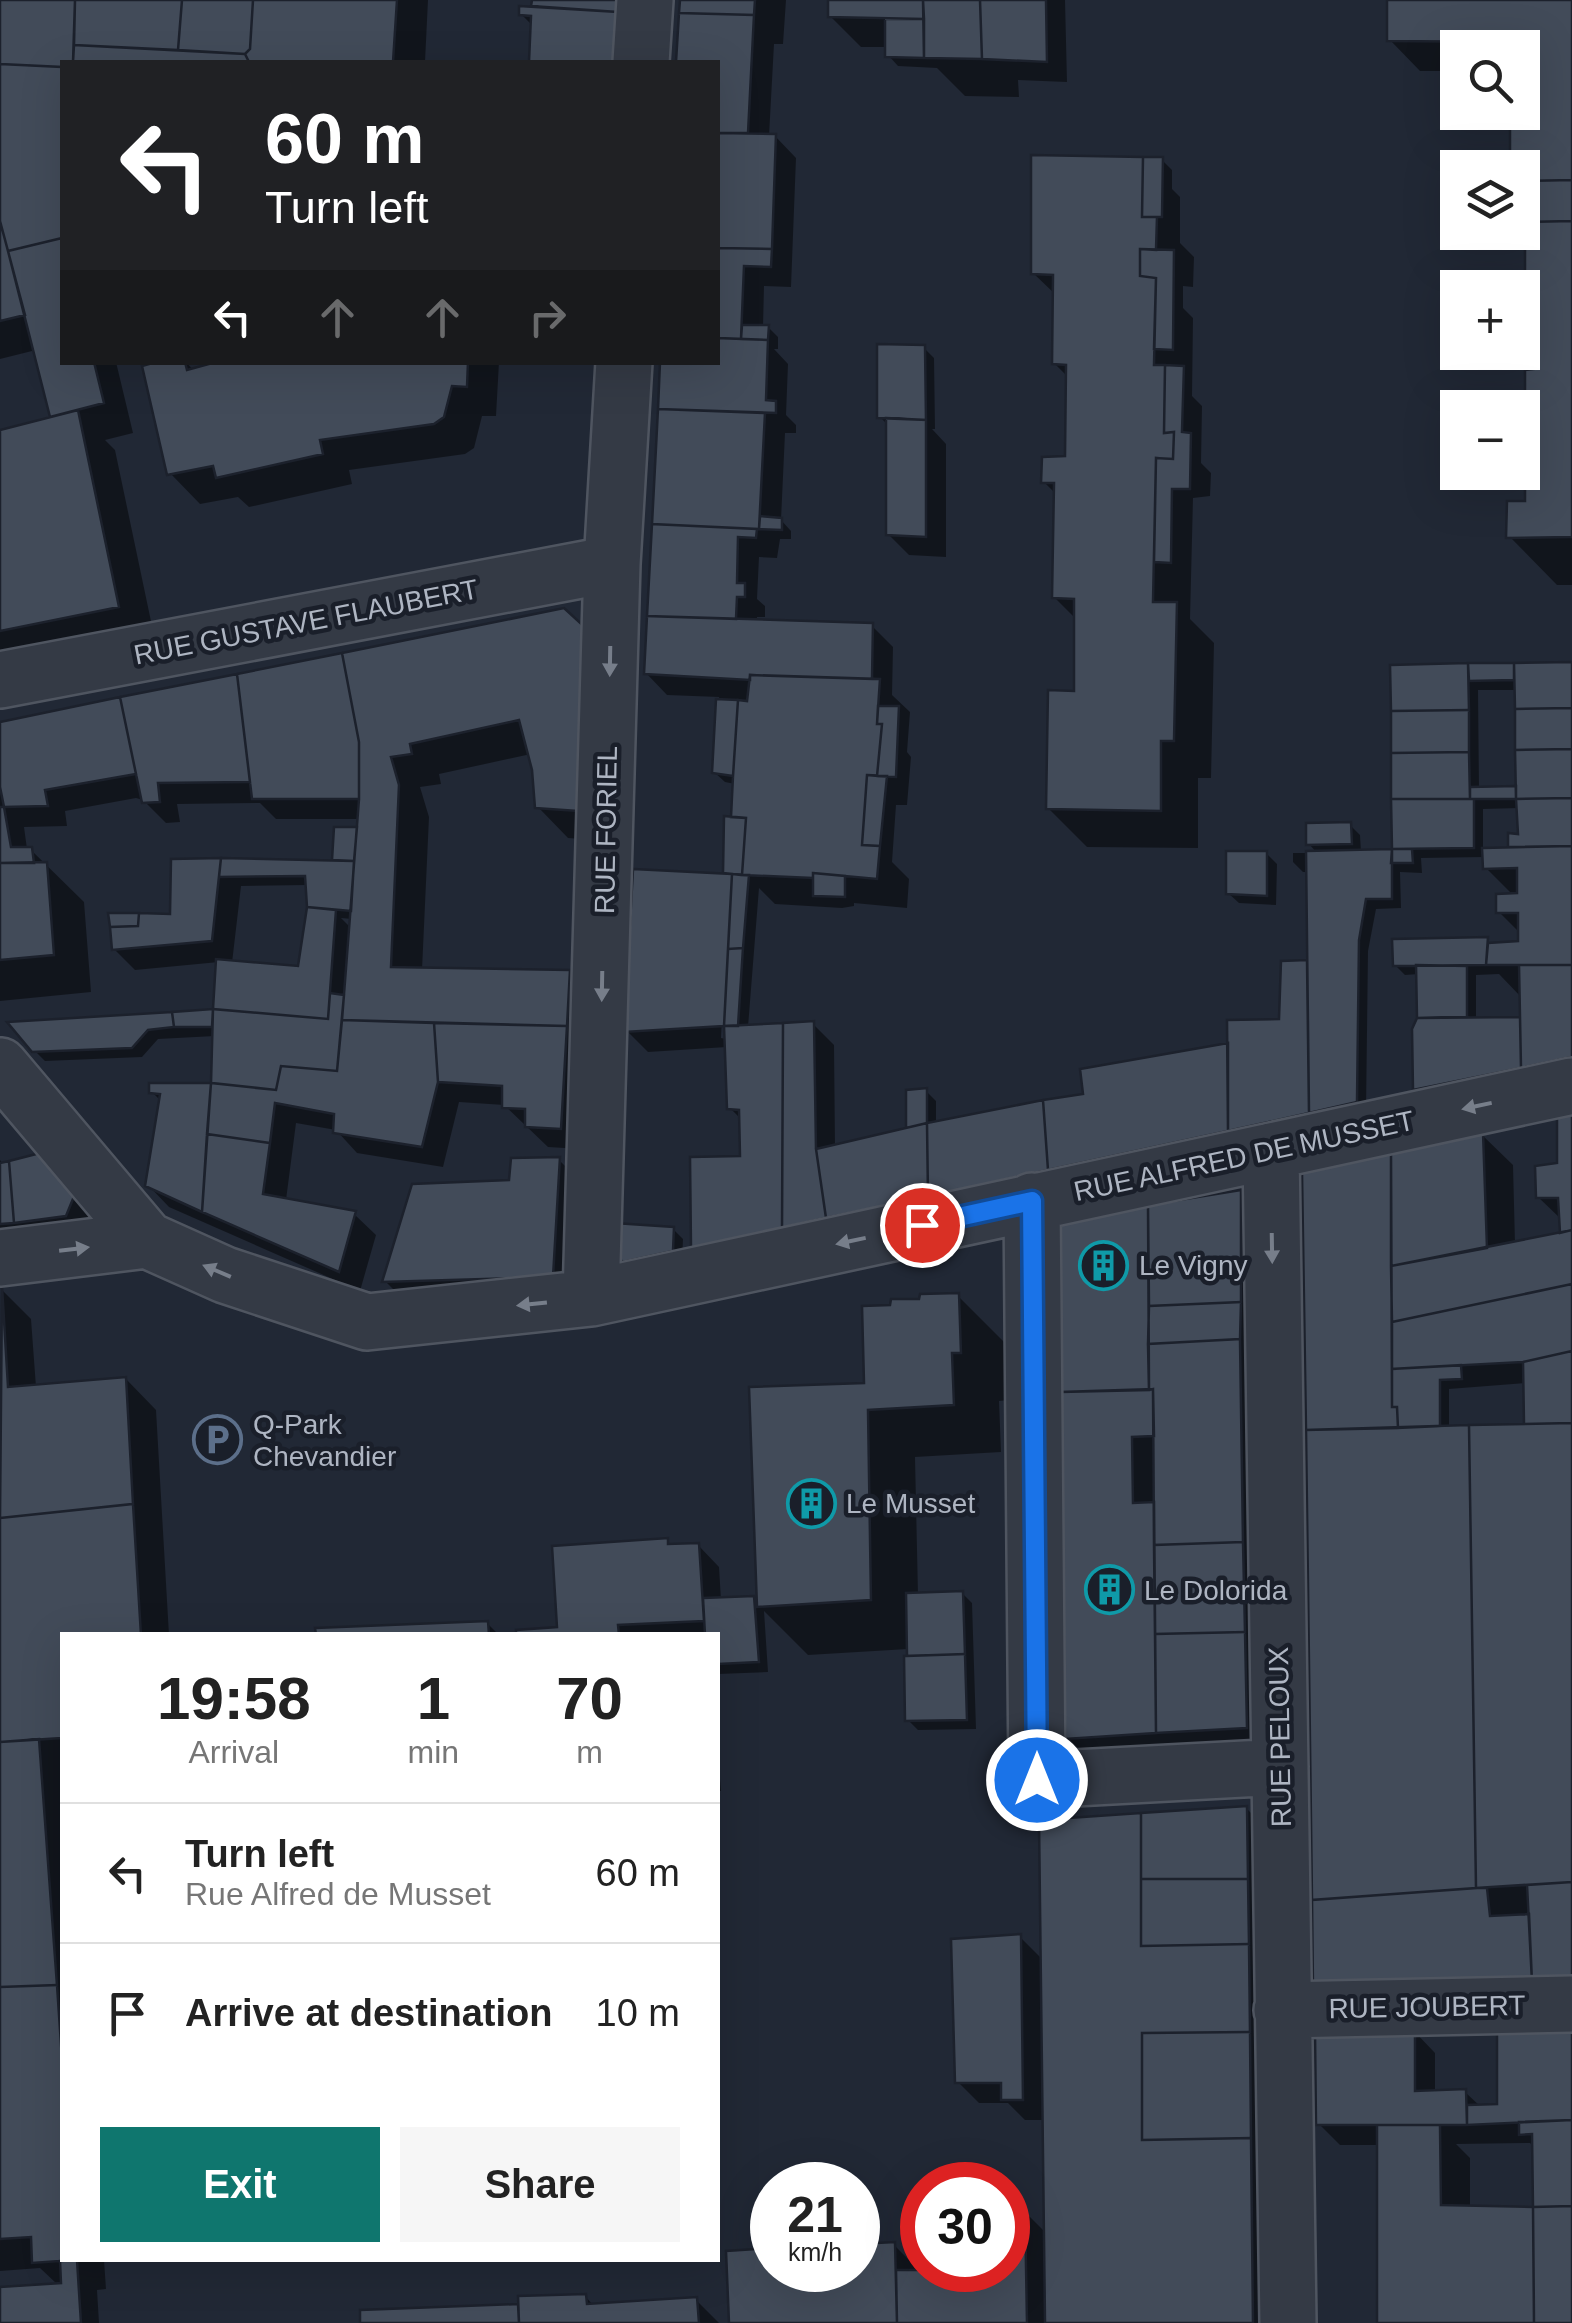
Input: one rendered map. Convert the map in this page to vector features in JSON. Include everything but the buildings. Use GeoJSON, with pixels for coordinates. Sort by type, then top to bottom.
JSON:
{"type":"FeatureCollection","features":[{"type":"Feature","properties":{"kind":"street"},"geometry":{"type":"LineString","coordinates":[[641,60],[645,0]]}},
{"type":"Feature","properties":{"kind":"street","name":"RUE FORIEL"},"geometry":{"type":"LineString","coordinates":[[591,1298],[612,564],[624,365]]}},
{"type":"Feature","properties":{"kind":"street","name":"RUE GUSTAVE FLAUBERT"},"geometry":{"type":"LineString","coordinates":[[0,680],[612,564]]}},
{"type":"Feature","properties":{"kind":"street","name":"RUE ALFRED DE MUSSET"},"geometry":{"type":"LineString","coordinates":[[0,1066],[147,1240],[226,1275],[368,1322],[591,1298],[1572,1086]]}},
{"type":"Feature","properties":{"kind":"street","name":"RUE PELOUX"},"geometry":{"type":"LineString","coordinates":[[1270,1151],[1288,2323]]}},
{"type":"Feature","properties":{"kind":"street"},"geometry":{"type":"LineString","coordinates":[[1032,1201],[1037,1780],[1280,1767]]}},
{"type":"Feature","properties":{"kind":"street"},"geometry":{"type":"LineString","coordinates":[[0,1258],[147,1240]]}},
{"type":"Feature","properties":{"kind":"street","name":"RUE JOUBERT"},"geometry":{"type":"LineString","coordinates":[[1282,2010],[1572,2004]]}},
{"type":"Feature","properties":{"kind":"place","name":"Le Vigny"},"geometry":{"type":"Point","coordinates":[1104,1265]}},
{"type":"Feature","properties":{"kind":"place","name":"Q-Park Chevandier"},"geometry":{"type":"Point","coordinates":[218,1440]}},
{"type":"Feature","properties":{"kind":"place","name":"Le Musset"},"geometry":{"type":"Point","coordinates":[811,1503]}},
{"type":"Feature","properties":{"kind":"place","name":"Le Dolorida"},"geometry":{"type":"Point","coordinates":[1109,1590]}},
{"type":"Feature","properties":{"kind":"route"},"geometry":{"type":"LineString","coordinates":[[922,1225],[1032,1201],[1037,1780]]}}]}
